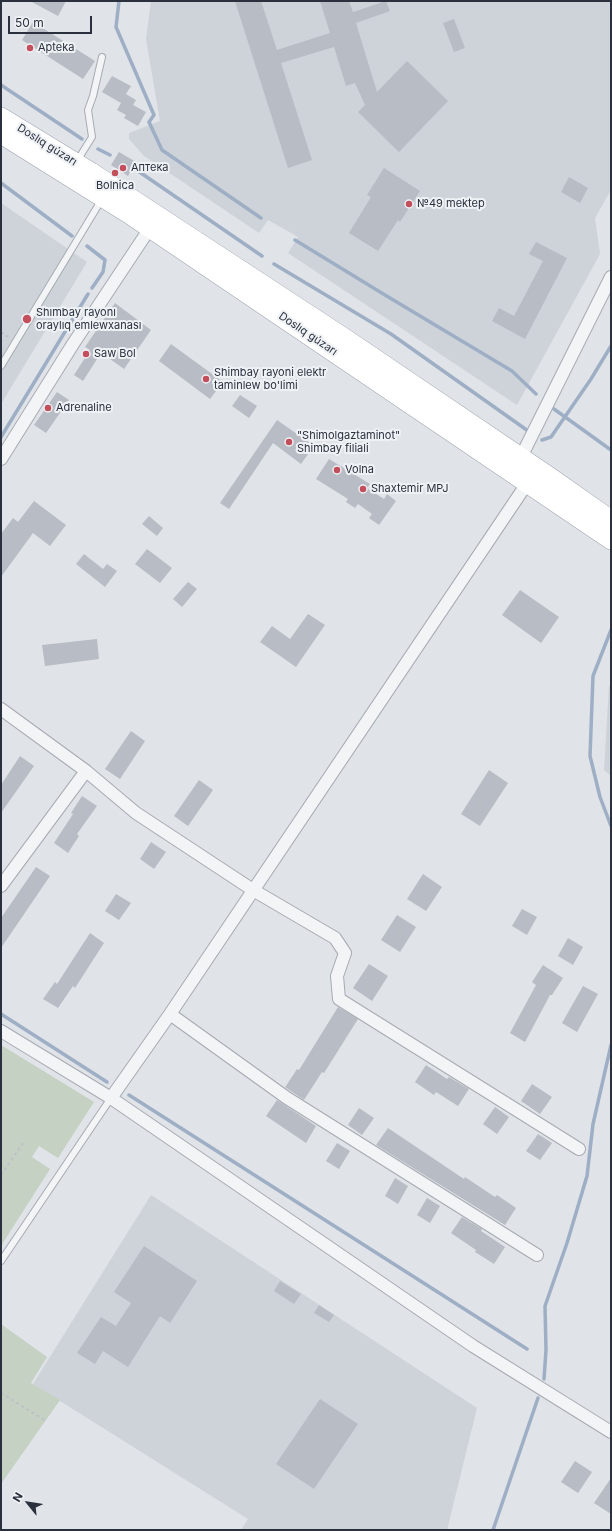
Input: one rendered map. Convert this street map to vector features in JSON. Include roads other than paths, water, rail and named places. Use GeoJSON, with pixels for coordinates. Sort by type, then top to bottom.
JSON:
{"type":"FeatureCollection","features":[{"type":"Feature","properties":{"kind":"main road","name":"Doslıq gúzarı"},"geometry":{"type":"LineString","coordinates":[[1,117],[76,163],[99,189],[150,228],[528,482],[611,540]]}},
{"type":"Feature","properties":{"kind":"main road","name":"Doslıq gúzarı"},"geometry":{"type":"LineString","coordinates":[[1,134],[99,189],[343,337],[521,457],[611,520]]}},
{"type":"Feature","properties":{"kind":"street"},"geometry":{"type":"LineString","coordinates":[[1,459],[73,344],[150,228]]}},
{"type":"Feature","properties":{"kind":"street"},"geometry":{"type":"LineString","coordinates":[[521,457],[611,277]]}},
{"type":"Feature","properties":{"kind":"street"},"geometry":{"type":"LineString","coordinates":[[111,1098],[170,1014],[528,482]]}},
{"type":"Feature","properties":{"kind":"street"},"geometry":{"type":"LineString","coordinates":[[1,725],[4,712],[86,771],[136,813],[253,890],[335,938],[345,953],[337,976],[339,999],[580,1149]]}},
{"type":"Feature","properties":{"kind":"street"},"geometry":{"type":"LineString","coordinates":[[1,886],[86,771]]}},
{"type":"Feature","properties":{"kind":"street"},"geometry":{"type":"LineString","coordinates":[[170,1014],[287,1098],[537,1255]]}},
{"type":"Feature","properties":{"kind":"street"},"geometry":{"type":"LineString","coordinates":[[1,1031],[111,1098],[473,1346],[611,1432]]}},
{"type":"Feature","properties":{"kind":"lane"},"geometry":{"type":"LineString","coordinates":[[76,163],[92,137],[88,110],[93,96],[102,57]]}},
{"type":"Feature","properties":{"kind":"lane"},"geometry":{"type":"LineString","coordinates":[[1,366],[99,189]]}},
{"type":"Feature","properties":{"kind":"lane"},"geometry":{"type":"LineString","coordinates":[[1,1261],[111,1098]]}},
{"type":"Feature","properties":{"kind":"waterway"},"geometry":{"type":"LineString","coordinates":[[119,1],[116,27],[154,115],[149,122],[162,150],[261,218]]}},
{"type":"Feature","properties":{"kind":"waterway"},"geometry":{"type":"LineString","coordinates":[[1,85],[82,139]]}},
{"type":"Feature","properties":{"kind":"waterway"},"geometry":{"type":"LineString","coordinates":[[98,149],[110,155]]}},
{"type":"Feature","properties":{"kind":"waterway"},"geometry":{"type":"LineString","coordinates":[[138,171],[262,256]]}},
{"type":"Feature","properties":{"kind":"waterway"},"geometry":{"type":"LineString","coordinates":[[1,183],[72,236]]}},
{"type":"Feature","properties":{"kind":"waterway"},"geometry":{"type":"LineString","coordinates":[[295,240],[512,371],[536,394]]}},
{"type":"Feature","properties":{"kind":"waterway"},"geometry":{"type":"LineString","coordinates":[[87,246],[105,260],[103,272],[92,288]]}},
{"type":"Feature","properties":{"kind":"waterway"},"geometry":{"type":"LineString","coordinates":[[274,264],[391,334],[531,433]]}},
{"type":"Feature","properties":{"kind":"waterway"},"geometry":{"type":"LineString","coordinates":[[1,437],[88,294]]}},
{"type":"Feature","properties":{"kind":"waterway"},"geometry":{"type":"LineString","coordinates":[[542,440],[551,437],[591,379],[611,346]]}},
{"type":"Feature","properties":{"kind":"waterway"},"geometry":{"type":"LineString","coordinates":[[554,409],[611,450]]}},
{"type":"Feature","properties":{"kind":"waterway"},"geometry":{"type":"LineString","coordinates":[[611,630],[593,676],[590,756],[600,797],[611,826]]}},
{"type":"Feature","properties":{"kind":"waterway"},"geometry":{"type":"LineString","coordinates":[[1,1014],[107,1082]]}},
{"type":"Feature","properties":{"kind":"waterway"},"geometry":{"type":"LineString","coordinates":[[544,1379],[546,1350],[545,1306],[567,1243],[587,1176],[593,1124],[611,1045]]}},
{"type":"Feature","properties":{"kind":"waterway"},"geometry":{"type":"LineString","coordinates":[[129,1095],[527,1349]]}},
{"type":"Feature","properties":{"kind":"waterway"},"geometry":{"type":"LineString","coordinates":[[493,1530],[538,1398]]}},
{"type":"Feature","properties":{"kind":"place","name":"Apteka"},"geometry":{"type":"Point","coordinates":[30,48]}},
{"type":"Feature","properties":{"kind":"place","name":"Аптека"},"geometry":{"type":"Point","coordinates":[123,168]}},
{"type":"Feature","properties":{"kind":"place","name":"Bolnica"},"geometry":{"type":"Point","coordinates":[115,173]}},
{"type":"Feature","properties":{"kind":"place","name":"№49 mektep"},"geometry":{"type":"Point","coordinates":[409,204]}},
{"type":"Feature","properties":{"kind":"place","name":"Shımbay rayonı oraylıq emlewxanası"},"geometry":{"type":"Point","coordinates":[27,319]}},
{"type":"Feature","properties":{"kind":"place","name":"Saw Bol"},"geometry":{"type":"Point","coordinates":[86,354]}},
{"type":"Feature","properties":{"kind":"place","name":"Shimbay rayoni elektr taminlew bo'limi"},"geometry":{"type":"Point","coordinates":[206,379]}},
{"type":"Feature","properties":{"kind":"place","name":"Adrenaline"},"geometry":{"type":"Point","coordinates":[48,408]}},
{"type":"Feature","properties":{"kind":"place","name":"\"Shimolgaztaminot\" Shimbay filiali"},"geometry":{"type":"Point","coordinates":[289,442]}},
{"type":"Feature","properties":{"kind":"place","name":"Volna"},"geometry":{"type":"Point","coordinates":[337,470]}},
{"type":"Feature","properties":{"kind":"place","name":"Shaxtemir MPJ"},"geometry":{"type":"Point","coordinates":[363,489]}}]}
